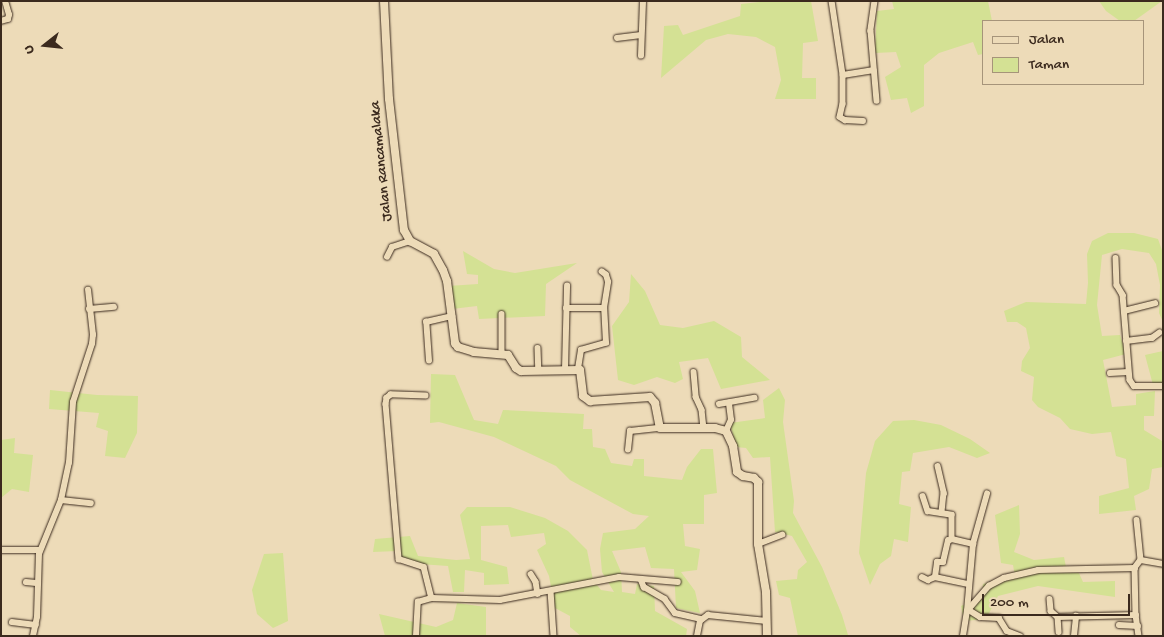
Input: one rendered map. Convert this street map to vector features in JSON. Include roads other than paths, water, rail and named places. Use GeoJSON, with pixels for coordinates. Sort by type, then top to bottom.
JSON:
{"type":"FeatureCollection","features":[{"type":"Feature","properties":{"kind":"street"},"geometry":{"type":"LineString","coordinates":[[1,21],[8,19],[9,15],[5,1]]}},
{"type":"Feature","properties":{"kind":"street","name":"Jalan Rancamalaka"},"geometry":{"type":"LineString","coordinates":[[384,1],[394,160],[404,230],[410,241]]}},
{"type":"Feature","properties":{"kind":"street"},"geometry":{"type":"LineString","coordinates":[[641,56],[643,1]]}},
{"type":"Feature","properties":{"kind":"street"},"geometry":{"type":"LineString","coordinates":[[832,1],[843,75],[841,119],[863,121]]}},
{"type":"Feature","properties":{"kind":"street"},"geometry":{"type":"LineString","coordinates":[[875,1],[871,31],[877,101]]}},
{"type":"Feature","properties":{"kind":"street"},"geometry":{"type":"LineString","coordinates":[[617,38],[642,35]]}},
{"type":"Feature","properties":{"kind":"street"},"geometry":{"type":"LineString","coordinates":[[843,75],[874,70]]}},
{"type":"Feature","properties":{"kind":"street"},"geometry":{"type":"LineString","coordinates":[[387,257],[392,247],[410,241],[431,252],[440,263],[447,281],[454,341],[458,347],[478,353],[508,355],[519,370],[578,369]]}},
{"type":"Feature","properties":{"kind":"street"},"geometry":{"type":"LineString","coordinates":[[1116,258],[1116,285],[1123,293],[1128,372],[1134,386],[1163,386]]}},
{"type":"Feature","properties":{"kind":"street"},"geometry":{"type":"LineString","coordinates":[[578,369],[581,350],[606,343],[604,308],[608,282],[602,272]]}},
{"type":"Feature","properties":{"kind":"street"},"geometry":{"type":"LineString","coordinates":[[565,370],[566,286]]}},
{"type":"Feature","properties":{"kind":"street"},"geometry":{"type":"LineString","coordinates":[[34,636],[36,625],[37,561],[61,500],[69,463],[73,402],[92,344],[93,335],[88,290]]}},
{"type":"Feature","properties":{"kind":"street"},"geometry":{"type":"LineString","coordinates":[[1124,311],[1155,303]]}},
{"type":"Feature","properties":{"kind":"street"},"geometry":{"type":"LineString","coordinates":[[89,309],[114,307]]}},
{"type":"Feature","properties":{"kind":"street"},"geometry":{"type":"LineString","coordinates":[[566,308],[604,308]]}},
{"type":"Feature","properties":{"kind":"street"},"geometry":{"type":"LineString","coordinates":[[502,314],[502,354]]}},
{"type":"Feature","properties":{"kind":"street"},"geometry":{"type":"LineString","coordinates":[[429,361],[426,322],[452,316]]}},
{"type":"Feature","properties":{"kind":"street"},"geometry":{"type":"LineString","coordinates":[[1126,341],[1152,338],[1159,333]]}},
{"type":"Feature","properties":{"kind":"street"},"geometry":{"type":"LineString","coordinates":[[538,348],[539,371]]}},
{"type":"Feature","properties":{"kind":"street"},"geometry":{"type":"LineString","coordinates":[[578,369],[582,373],[583,394],[587,400],[650,397],[655,403],[660,428]]}},
{"type":"Feature","properties":{"kind":"street"},"geometry":{"type":"LineString","coordinates":[[694,372],[696,397],[702,410],[704,428]]}},
{"type":"Feature","properties":{"kind":"street"},"geometry":{"type":"LineString","coordinates":[[1110,373],[1128,372]]}},
{"type":"Feature","properties":{"kind":"street"},"geometry":{"type":"LineString","coordinates":[[426,396],[391,395],[386,400],[399,559],[424,567],[432,598]]}},
{"type":"Feature","properties":{"kind":"street"},"geometry":{"type":"LineString","coordinates":[[718,404],[754,398]]}},
{"type":"Feature","properties":{"kind":"street"},"geometry":{"type":"LineString","coordinates":[[726,431],[730,420],[729,403]]}},
{"type":"Feature","properties":{"kind":"street"},"geometry":{"type":"LineString","coordinates":[[628,450],[630,431],[660,428],[704,428],[726,431],[732,440],[737,472],[743,476],[754,478],[758,482],[758,544],[766,592],[767,636]]}},
{"type":"Feature","properties":{"kind":"street"},"geometry":{"type":"LineString","coordinates":[[938,466],[944,493],[942,513]]}},
{"type":"Feature","properties":{"kind":"street"},"geometry":{"type":"LineString","coordinates":[[962,636],[968,610],[968,584],[973,544],[987,494]]}},
{"type":"Feature","properties":{"kind":"street"},"geometry":{"type":"LineString","coordinates":[[923,496],[928,511],[952,515],[952,539]]}},
{"type":"Feature","properties":{"kind":"street"},"geometry":{"type":"LineString","coordinates":[[61,500],[91,503]]}},
{"type":"Feature","properties":{"kind":"street"},"geometry":{"type":"LineString","coordinates":[[1137,520],[1141,560],[1135,568],[1136,615],[1139,636]]}},
{"type":"Feature","properties":{"kind":"street"},"geometry":{"type":"LineString","coordinates":[[758,544],[782,535]]}},
{"type":"Feature","properties":{"kind":"street"},"geometry":{"type":"LineString","coordinates":[[952,539],[973,544]]}},
{"type":"Feature","properties":{"kind":"street"},"geometry":{"type":"LineString","coordinates":[[935,577],[937,562],[943,562],[948,541],[952,539]]}},
{"type":"Feature","properties":{"kind":"street"},"geometry":{"type":"LineString","coordinates":[[1,550],[40,550]]}},
{"type":"Feature","properties":{"kind":"street"},"geometry":{"type":"LineString","coordinates":[[1141,560],[1163,564]]}},
{"type":"Feature","properties":{"kind":"street"},"geometry":{"type":"LineString","coordinates":[[968,610],[993,582],[1014,575],[1038,570],[1135,568]]}},
{"type":"Feature","properties":{"kind":"street"},"geometry":{"type":"LineString","coordinates":[[531,574],[536,582],[538,594]]}},
{"type":"Feature","properties":{"kind":"street"},"geometry":{"type":"LineString","coordinates":[[416,636],[418,602],[432,598],[500,600],[619,577],[678,582]]}},
{"type":"Feature","properties":{"kind":"street"},"geometry":{"type":"LineString","coordinates":[[922,577],[928,580],[935,577],[968,584]]}},
{"type":"Feature","properties":{"kind":"street"},"geometry":{"type":"LineString","coordinates":[[641,579],[644,587],[665,599],[675,613],[701,619],[708,615],[767,621]]}},
{"type":"Feature","properties":{"kind":"street"},"geometry":{"type":"LineString","coordinates":[[26,582],[36,583]]}},
{"type":"Feature","properties":{"kind":"street"},"geometry":{"type":"LineString","coordinates":[[551,591],[554,636]]}},
{"type":"Feature","properties":{"kind":"street"},"geometry":{"type":"LineString","coordinates":[[1050,599],[1051,611],[1058,617],[1136,615]]}},
{"type":"Feature","properties":{"kind":"street"},"geometry":{"type":"LineString","coordinates":[[968,610],[980,617],[999,618],[1008,631],[1020,636]]}},
{"type":"Feature","properties":{"kind":"street"},"geometry":{"type":"LineString","coordinates":[[1074,636],[1076,616]]}},
{"type":"Feature","properties":{"kind":"street"},"geometry":{"type":"LineString","coordinates":[[1058,617],[1059,632]]}},
{"type":"Feature","properties":{"kind":"street"},"geometry":{"type":"LineString","coordinates":[[697,636],[701,619]]}},
{"type":"Feature","properties":{"kind":"street"},"geometry":{"type":"LineString","coordinates":[[12,622],[36,625]]}},
{"type":"Feature","properties":{"kind":"street"},"geometry":{"type":"LineString","coordinates":[[1119,625],[1138,626]]}}]}
